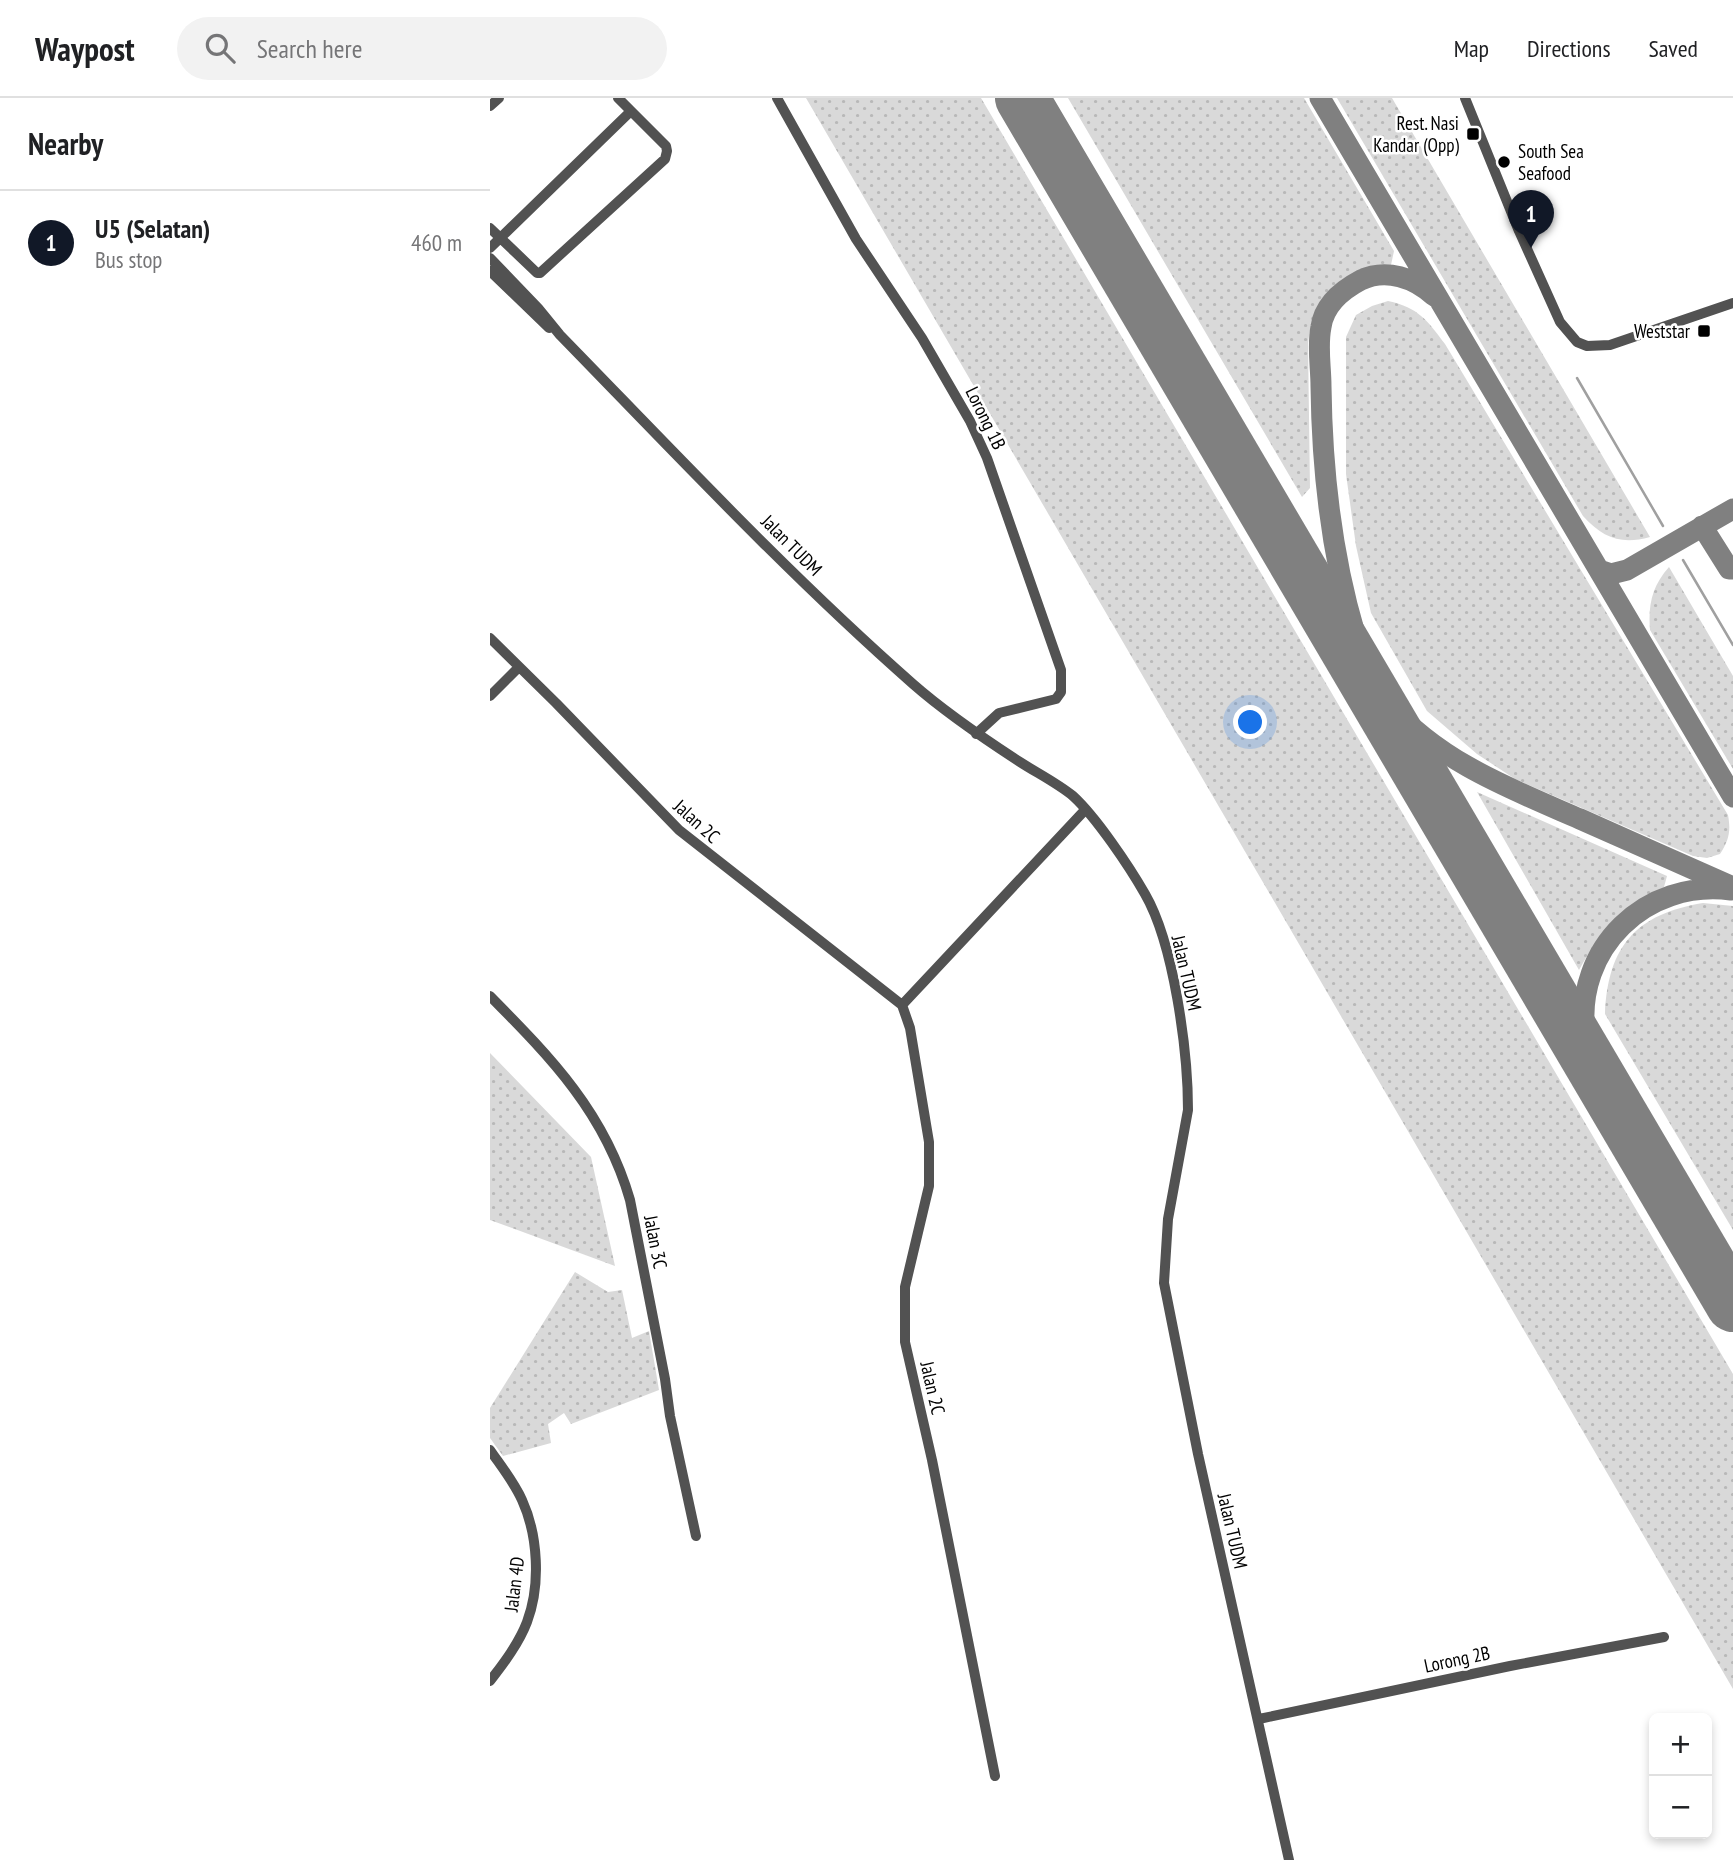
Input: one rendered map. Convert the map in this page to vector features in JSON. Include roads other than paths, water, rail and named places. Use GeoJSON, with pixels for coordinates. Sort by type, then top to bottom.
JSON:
{"type":"FeatureCollection","features":[{"type":"Feature","properties":{"kind":"street"},"geometry":{"type":"LineString","coordinates":[[490,106],[499,98]]}},
{"type":"Feature","properties":{"kind":"street"},"geometry":{"type":"LineString","coordinates":[[490,228],[540,273],[665,159],[666,146],[618,98]]}},
{"type":"Feature","properties":{"kind":"street","name":"Lorong 1B"},"geometry":{"type":"LineString","coordinates":[[777,98],[856,239],[922,338],[970,421],[987,458],[1059,665],[1062,685],[1060,696],[1050,701],[999,713],[976,734]]}},
{"type":"Feature","properties":{"kind":"street"},"geometry":{"type":"LineString","coordinates":[[1465,98],[1519,231],[1560,322],[1577,342],[1597,347],[1611,345],[1733,303]]}},
{"type":"Feature","properties":{"kind":"street"},"geometry":{"type":"LineString","coordinates":[[490,248],[631,111]]}},
{"type":"Feature","properties":{"kind":"street","name":"Jalan TUDM"},"geometry":{"type":"LineString","coordinates":[[490,258],[560,335],[851,628],[924,693],[976,734],[1072,796],[1085,810],[1151,905],[1166,948],[1187,1075],[1188,1110],[1168,1219],[1164,1283],[1201,1466],[1289,1860]]}},
{"type":"Feature","properties":{"kind":"street","name":"Jalan TUDM"},"geometry":{"type":"LineString","coordinates":[[490,271],[532,314],[560,335]]}},
{"type":"Feature","properties":{"kind":"street"},"geometry":{"type":"LineString","coordinates":[[1702,314],[1733,310]]}},
{"type":"Feature","properties":{"kind":"street","name":"Jalan 2C"},"geometry":{"type":"LineString","coordinates":[[490,638],[679,830],[902,1005],[910,1028],[929,1142],[929,1186],[905,1287],[905,1342],[932,1460],[995,1776]]}},
{"type":"Feature","properties":{"kind":"street"},"geometry":{"type":"LineString","coordinates":[[490,696],[519,667]]}},
{"type":"Feature","properties":{"kind":"street"},"geometry":{"type":"LineString","coordinates":[[902,1005],[1085,810]]}},
{"type":"Feature","properties":{"kind":"street","name":"Jalan 3C"},"geometry":{"type":"LineString","coordinates":[[490,996],[549,1055],[571,1084],[597,1122],[623,1174],[696,1536]]}},
{"type":"Feature","properties":{"kind":"street","name":"Jalan 4D"},"geometry":{"type":"LineString","coordinates":[[490,1450],[522,1500],[535,1539],[536,1560],[533,1596],[526,1624],[508,1658],[490,1681]]}},
{"type":"Feature","properties":{"kind":"street","name":"Lorong 2B"},"geometry":{"type":"LineString","coordinates":[[1259,1719],[1510,1666],[1664,1637]]}},
{"type":"Feature","properties":{"kind":"waterway"},"geometry":{"type":"LineString","coordinates":[[1577,378],[1663,526]]}},
{"type":"Feature","properties":{"kind":"waterway"},"geometry":{"type":"LineString","coordinates":[[1683,560],[1733,645]]}},
{"type":"Feature","properties":{"kind":"place","name":"Rest. Nasi Kandar (Opp)"},"geometry":{"type":"Point","coordinates":[1473,134]}},
{"type":"Feature","properties":{"kind":"place","name":"South Sea Seafood"},"geometry":{"type":"Point","coordinates":[1504,162]}},
{"type":"Feature","properties":{"kind":"place","name":"U5 (Selatan)"},"geometry":{"type":"Point","coordinates":[1531,248]}},
{"type":"Feature","properties":{"kind":"place","name":"Weststar"},"geometry":{"type":"Point","coordinates":[1704,331]}}]}
